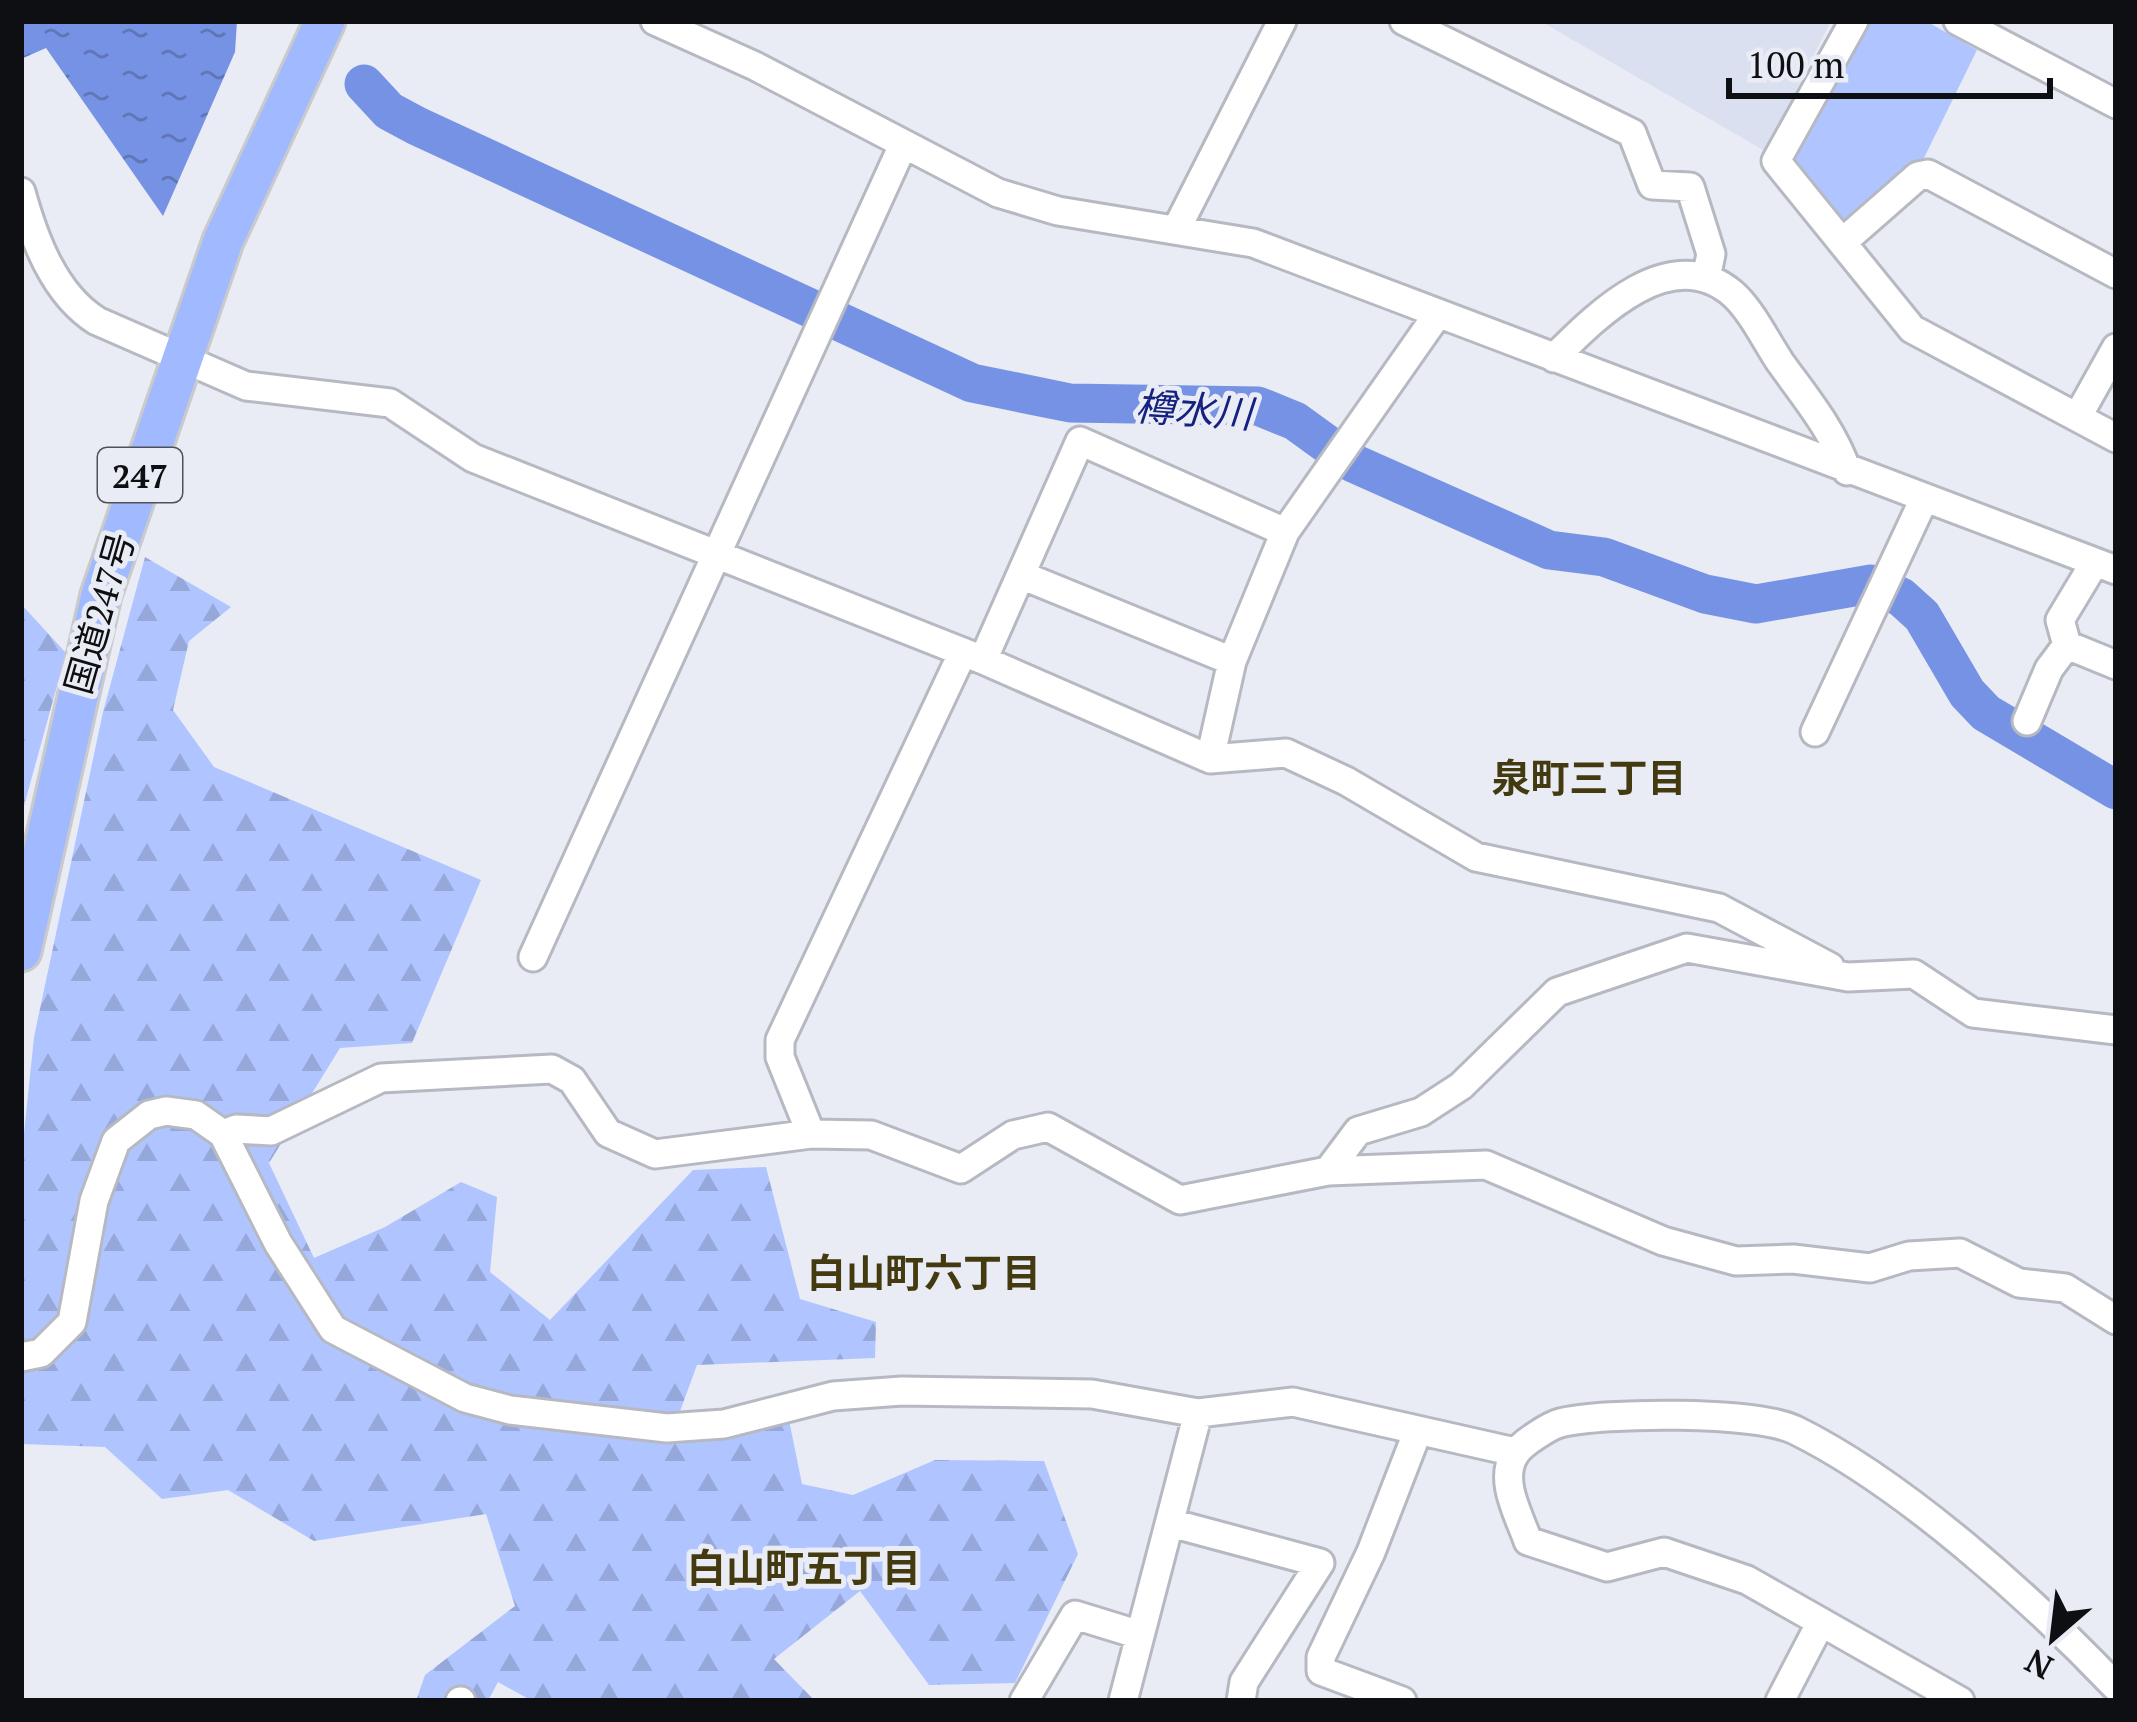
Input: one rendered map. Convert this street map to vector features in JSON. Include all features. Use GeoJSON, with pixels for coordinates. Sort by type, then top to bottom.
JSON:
{"type":"FeatureCollection","features":[{"type":"Feature","properties":{"kind":"highway","name":"国道247号"},"geometry":{"type":"LineString","coordinates":[[21,951],[95,616],[181,353],[223,242],[326,21]]}},
{"type":"Feature","properties":{"kind":"street"},"geometry":{"type":"LineString","coordinates":[[655,21],[998,193],[1058,212],[1253,243],[2106,566],[2060,620],[2067,645]]}},
{"type":"Feature","properties":{"kind":"street"},"geometry":{"type":"LineString","coordinates":[[1177,228],[1282,21]]}},
{"type":"Feature","properties":{"kind":"street"},"geometry":{"type":"LineString","coordinates":[[1404,21],[1632,133],[1652,185],[1690,188],[1711,254],[1706,278]]}},
{"type":"Feature","properties":{"kind":"street"},"geometry":{"type":"LineString","coordinates":[[1854,21],[1777,161],[1912,328],[2116,438]]}},
{"type":"Feature","properties":{"kind":"street"},"geometry":{"type":"LineString","coordinates":[[1958,21],[2116,104]]}},
{"type":"Feature","properties":{"kind":"street"},"geometry":{"type":"LineString","coordinates":[[533,957],[713,553],[903,145]]}},
{"type":"Feature","properties":{"kind":"street"},"geometry":{"type":"LineString","coordinates":[[1845,240],[1918,176],[1928,174],[2116,274]]}},
{"type":"Feature","properties":{"kind":"street"},"geometry":{"type":"LineString","coordinates":[[21,192],[39,244],[75,305],[97,321],[181,353],[246,386],[390,403],[473,458],[973,656],[1210,759],[1286,754],[1346,781],[1477,856],[1719,908],[1848,977]]}},
{"type":"Feature","properties":{"kind":"street"},"geometry":{"type":"LineString","coordinates":[[1554,358],[1605,307],[1652,280],[1706,278],[1735,295],[1837,442],[1847,471]]}},
{"type":"Feature","properties":{"kind":"street"},"geometry":{"type":"LineString","coordinates":[[1210,759],[1232,661],[1286,532],[1437,315]]}},
{"type":"Feature","properties":{"kind":"street"},"geometry":{"type":"LineString","coordinates":[[2078,416],[2116,348]]}},
{"type":"Feature","properties":{"kind":"street"},"geometry":{"type":"LineString","coordinates":[[811,1135],[780,1057],[780,1040],[973,656],[1021,575],[1080,441],[1286,532]]}},
{"type":"Feature","properties":{"kind":"street"},"geometry":{"type":"LineString","coordinates":[[1815,732],[1924,499]]}},
{"type":"Feature","properties":{"kind":"street"},"geometry":{"type":"LineString","coordinates":[[1021,575],[1232,661]]}},
{"type":"Feature","properties":{"kind":"street"},"geometry":{"type":"LineString","coordinates":[[2067,645],[2116,664]]}},
{"type":"Feature","properties":{"kind":"street"},"geometry":{"type":"LineString","coordinates":[[2027,721],[2049,669],[2067,645]]}},
{"type":"Feature","properties":{"kind":"street"},"geometry":{"type":"LineString","coordinates":[[1328,1171],[1350,1136],[1438,1103],[1496,1055],[1557,992],[1687,948],[1848,977],[1914,974],[1972,1012],[2041,1025],[2116,1030]]}},
{"type":"Feature","properties":{"kind":"street"},"geometry":{"type":"LineString","coordinates":[[223,1134],[236,1129],[272,1131],[381,1078],[552,1069],[572,1080],[608,1133],[655,1154],[811,1135],[871,1135],[961,1168],[1013,1136],[1048,1127],[1180,1199],[1328,1171],[1486,1165],[1663,1241],[1736,1261],[1793,1259],[1870,1268],[1910,1256],[1960,1253],[2019,1282],[2065,1288],[2116,1320]]}},
{"type":"Feature","properties":{"kind":"street"},"geometry":{"type":"LineString","coordinates":[[31,1355],[72,1322],[97,1189],[116,1141],[148,1115],[166,1112],[196,1115],[223,1134],[278,1243],[333,1329],[465,1398],[569,1419],[667,1428],[724,1424],[833,1396],[902,1391],[1092,1394],[1198,1413],[1293,1402],[1515,1452]]}},
{"type":"Feature","properties":{"kind":"street"},"geometry":{"type":"LineString","coordinates":[[1123,1701],[1198,1413]]}},
{"type":"Feature","properties":{"kind":"street"},"geometry":{"type":"LineString","coordinates":[[1960,1701],[1747,1580],[1664,1552],[1607,1567],[1528,1540],[1507,1480],[1515,1452],[1557,1423],[1729,1417],[1782,1425],[1838,1455],[1957,1542],[2019,1592],[2116,1687]]}},
{"type":"Feature","properties":{"kind":"street"},"geometry":{"type":"LineString","coordinates":[[1402,1701],[1321,1671],[1322,1657],[1371,1552],[1417,1433]]}},
{"type":"Feature","properties":{"kind":"street"},"geometry":{"type":"LineString","coordinates":[[1171,1523],[1320,1563],[1244,1682],[1241,1701]]}},
{"type":"Feature","properties":{"kind":"street"},"geometry":{"type":"LineString","coordinates":[[1024,1701],[1075,1615],[1140,1635]]}},
{"type":"Feature","properties":{"kind":"street"},"geometry":{"type":"LineString","coordinates":[[1780,1701],[1821,1622]]}},
{"type":"Feature","properties":{"kind":"shaded area"},"geometry":{"type":"Polygon","coordinates":[[[1540,21],[1831,21],[1765,151],[1540,21]]]}},
{"type":"Feature","properties":{"kind":"green space"},"geometry":{"type":"Polygon","coordinates":[[[1868,21],[1926,21],[1977,50],[1922,162],[1842,222],[1792,166],[1793,154],[1868,21]]]}},
{"type":"Feature","properties":{"kind":"green space"},"geometry":{"type":"Polygon","coordinates":[[[145,557],[231,607],[189,641],[173,710],[214,767],[481,880],[412,1043],[340,1048],[269,1163],[314,1258],[385,1227],[461,1182],[497,1197],[490,1272],[550,1320],[693,1170],[766,1167],[800,1299],[876,1322],[875,1358],[697,1365],[679,1414],[788,1415],[802,1484],[853,1495],[935,1460],[1044,1461],[1078,1554],[1015,1683],[929,1685],[860,1591],[774,1659],[815,1701],[532,1701],[498,1682],[488,1701],[416,1701],[425,1675],[515,1606],[486,1514],[314,1541],[228,1490],[162,1499],[105,1447],[21,1444],[21,1163],[34,1037],[103,712],[145,557]]]}},
{"type":"Feature","properties":{"kind":"green space"},"geometry":{"type":"Polygon","coordinates":[[[21,604],[66,653],[21,817],[21,604]]]}},
{"type":"Feature","properties":{"kind":"water"},"geometry":{"type":"Polygon","coordinates":[[[21,21],[237,21],[235,52],[163,216],[46,48],[21,59],[21,21]]]}},
{"type":"Feature","properties":{"kind":"waterway","name":"樽水川"},"geometry":{"type":"LineString","coordinates":[[364,84],[389,111],[417,126],[972,383],[1070,403],[1258,406],[1295,421],[1353,463],[1549,550],[1604,557],[1705,594],[1756,604],[1871,584],[1901,597],[1922,616],[1967,693],[1986,713],[2116,790]]}},
{"type":"Feature","properties":{"kind":"district","name":"泉町三丁目"},"geometry":{"type":"Point","coordinates":[1589,777]}},
{"type":"Feature","properties":{"kind":"district","name":"白山町六丁目"},"geometry":{"type":"Point","coordinates":[924,1272]}},
{"type":"Feature","properties":{"kind":"district","name":"白山町五丁目"},"geometry":{"type":"Point","coordinates":[804,1567]}}]}
